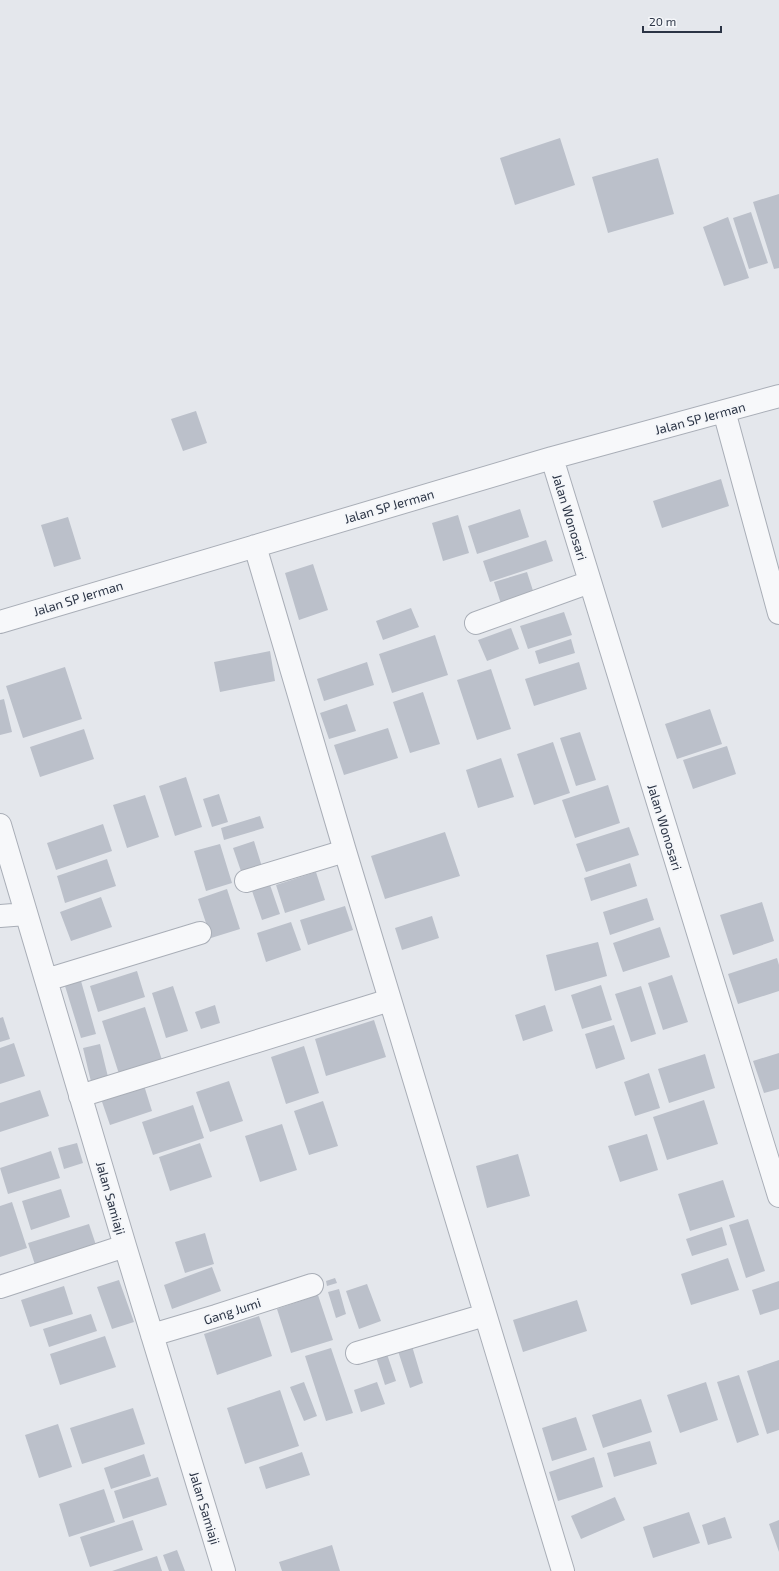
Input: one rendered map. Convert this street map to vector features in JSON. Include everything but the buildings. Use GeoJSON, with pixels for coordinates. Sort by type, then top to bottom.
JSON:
{"type":"FeatureCollection","features":[{"type":"Feature","properties":{"kind":"street","name":"Jalan SP Jerman"},"geometry":{"type":"LineString","coordinates":[[0,622],[552,458],[779,396]]}},
{"type":"Feature","properties":{"kind":"street"},"geometry":{"type":"LineString","coordinates":[[724,411],[779,613]]}},
{"type":"Feature","properties":{"kind":"street","name":"Jalan Wonosari"},"geometry":{"type":"LineString","coordinates":[[552,458],[779,1196]]}},
{"type":"Feature","properties":{"kind":"street"},"geometry":{"type":"LineString","coordinates":[[255,546],[345,851],[563,1571]]}},
{"type":"Feature","properties":{"kind":"street"},"geometry":{"type":"LineString","coordinates":[[476,623],[590,582]]}},
{"type":"Feature","properties":{"kind":"street","name":"Jalan Samiaji"},"geometry":{"type":"LineString","coordinates":[[0,825],[125,1246],[224,1571]]}},
{"type":"Feature","properties":{"kind":"street"},"geometry":{"type":"LineString","coordinates":[[246,880],[345,851]]}},
{"type":"Feature","properties":{"kind":"street"},"geometry":{"type":"LineString","coordinates":[[0,916],[26,914]]}},
{"type":"Feature","properties":{"kind":"street"},"geometry":{"type":"LineString","coordinates":[[46,980],[200,933]]}},
{"type":"Feature","properties":{"kind":"street"},"geometry":{"type":"LineString","coordinates":[[80,1096],[390,1000]]}},
{"type":"Feature","properties":{"kind":"street"},"geometry":{"type":"LineString","coordinates":[[0,1287],[125,1246]]}},
{"type":"Feature","properties":{"kind":"street","name":"Gang Jumi"},"geometry":{"type":"LineString","coordinates":[[152,1335],[312,1285]]}},
{"type":"Feature","properties":{"kind":"street"},"geometry":{"type":"LineString","coordinates":[[357,1353],[485,1315]]}}]}
